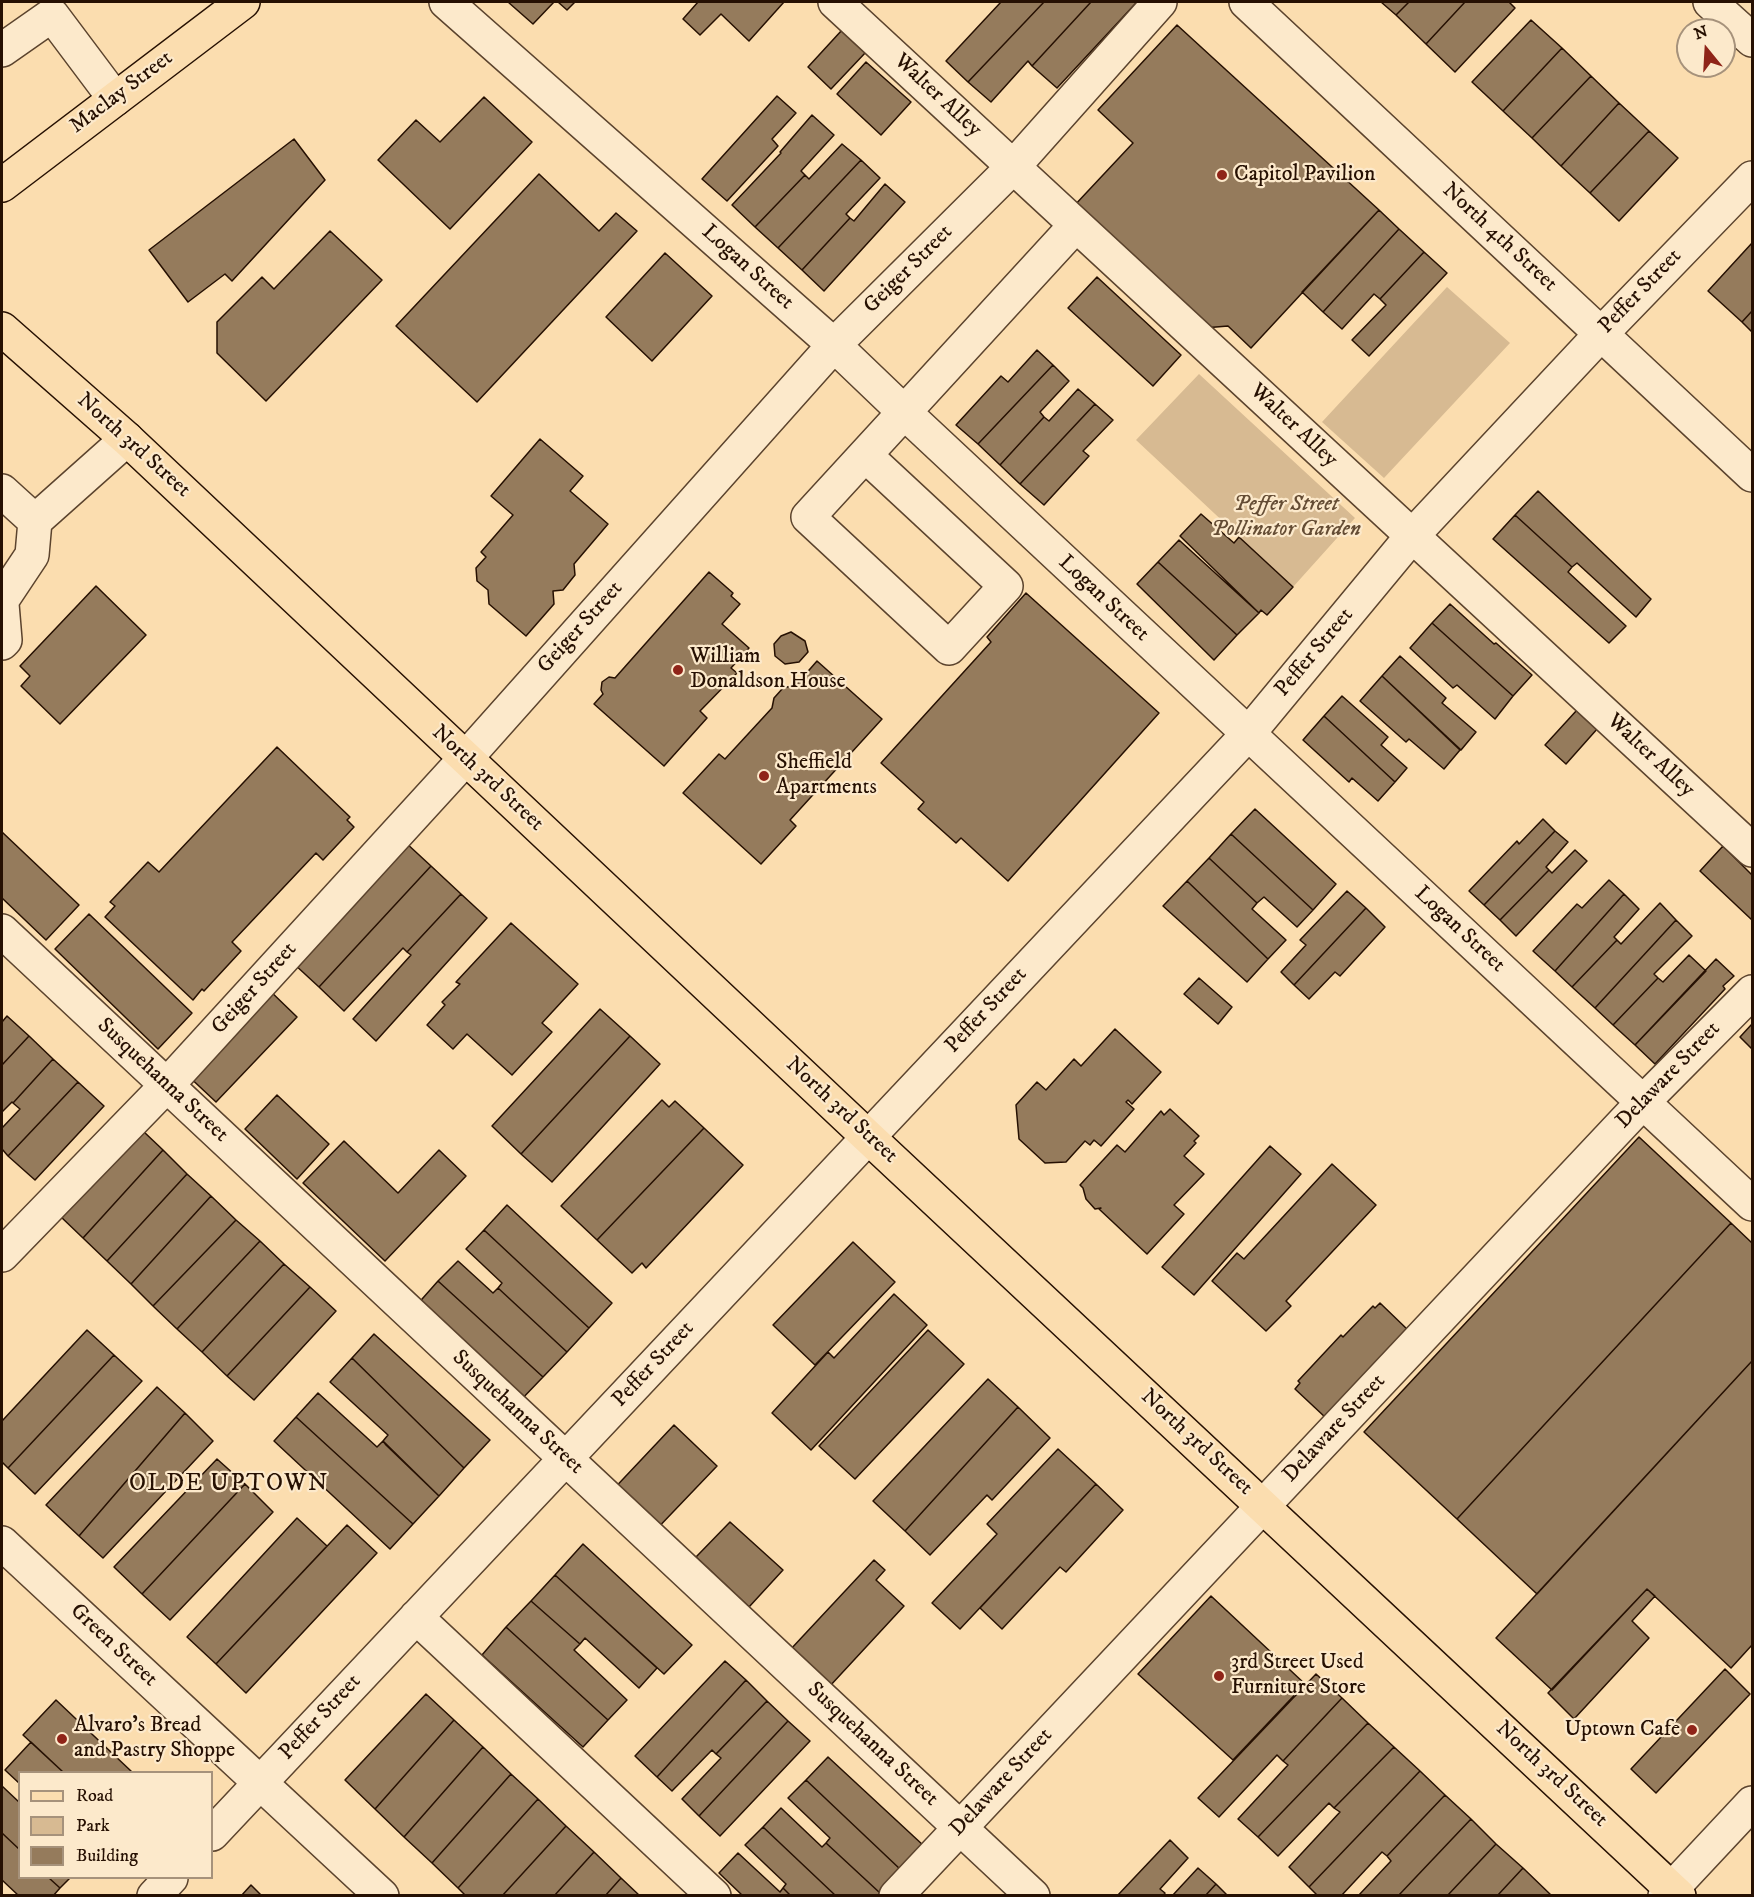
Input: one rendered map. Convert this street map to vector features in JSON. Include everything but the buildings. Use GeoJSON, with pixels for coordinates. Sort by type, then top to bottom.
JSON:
{"type":"FeatureCollection","features":[{"type":"Feature","properties":{"kind":"main road","name":"Maclay Street"},"geometry":{"type":"LineString","coordinates":[[2,185],[243,2]]}},
{"type":"Feature","properties":{"kind":"main road","name":"North 3rd Street"},"geometry":{"type":"LineString","coordinates":[[2,329],[127,439],[1672,1893]]}},
{"type":"Feature","properties":{"kind":"street","name":"Logan Street"},"geometry":{"type":"LineString","coordinates":[[446,2],[834,345],[1752,1204]]}},
{"type":"Feature","properties":{"kind":"street","name":"Walter Alley"},"geometry":{"type":"LineString","coordinates":[[835,2],[1752,850]]}},
{"type":"Feature","properties":{"kind":"street","name":"Geiger Street"},"geometry":{"type":"LineString","coordinates":[[2,1255],[167,1085],[465,759],[834,345],[1013,167],[1160,2]]}},
{"type":"Feature","properties":{"kind":"street","name":"North 4th Street"},"geometry":{"type":"LineString","coordinates":[[1246,2],[1752,475]]}},
{"type":"Feature","properties":{"kind":"street"},"geometry":{"type":"LineString","coordinates":[[1710,2],[1752,40]]}},
{"type":"Feature","properties":{"kind":"street"},"geometry":{"type":"LineString","coordinates":[[2,50],[46,8],[115,99]]}},
{"type":"Feature","properties":{"kind":"street","name":"Peffer Street"},"geometry":{"type":"LineString","coordinates":[[213,1833],[1248,734],[1412,536],[1601,334],[1752,178]]}},
{"type":"Feature","properties":{"kind":"street"},"geometry":{"type":"LineString","coordinates":[[865,455],[1006,586],[949,648],[808,517],[1076,225]]}},
{"type":"Feature","properties":{"kind":"street"},"geometry":{"type":"LineString","coordinates":[[2,643],[5,640],[2,602],[32,555],[35,521],[127,439]]}},
{"type":"Feature","properties":{"kind":"street"},"geometry":{"type":"LineString","coordinates":[[2,491],[35,521]]}},
{"type":"Feature","properties":{"kind":"street","name":"Susquehanna Street"},"geometry":{"type":"LineString","coordinates":[[2,931],[1033,1896]]}},
{"type":"Feature","properties":{"kind":"street","name":"Delaware Street"},"geometry":{"type":"LineString","coordinates":[[896,1896],[1643,1102],[1752,992]]}},
{"type":"Feature","properties":{"kind":"street","name":"Green Street"},"geometry":{"type":"LineString","coordinates":[[2,1543],[382,1896]]}},
{"type":"Feature","properties":{"kind":"street"},"geometry":{"type":"LineString","coordinates":[[416,1617],[714,1896]]}},
{"type":"Feature","properties":{"kind":"street"},"geometry":{"type":"LineString","coordinates":[[1672,1893],[1752,1803]]}},
{"type":"Feature","properties":{"kind":"street"},"geometry":{"type":"LineString","coordinates":[[154,1896],[170,1879]]}},
{"type":"Feature","properties":{"kind":"green space"},"geometry":{"type":"Polygon","coordinates":[[[1447,287],[1510,343],[1384,478],[1322,422],[1447,287]]]}},
{"type":"Feature","properties":{"kind":"green space","name":"Peffer Street Pollinator Garden"},"geometry":{"type":"Polygon","coordinates":[[[1199,374],[1355,518],[1293,587],[1136,440],[1199,374]]]}},
{"type":"Feature","properties":{"kind":"place","name":"Capitol Pavilion"},"geometry":{"type":"Point","coordinates":[1222,175]}},
{"type":"Feature","properties":{"kind":"place","name":"William Donaldson House"},"geometry":{"type":"Point","coordinates":[678,670]}},
{"type":"Feature","properties":{"kind":"place","name":"Sheffield Apartments"},"geometry":{"type":"Point","coordinates":[764,776]}},
{"type":"Feature","properties":{"kind":"place","name":"3rd Street Used Furniture Store"},"geometry":{"type":"Point","coordinates":[1219,1676]}},
{"type":"Feature","properties":{"kind":"place","name":"Uptown Cafe"},"geometry":{"type":"Point","coordinates":[1692,1730]}},
{"type":"Feature","properties":{"kind":"place","name":"Alvaro's Bread and Pastry Shoppe"},"geometry":{"type":"Point","coordinates":[62,1739]}},
{"type":"Feature","properties":{"kind":"district","name":"OLDE UPTOWN"},"geometry":{"type":"Point","coordinates":[229,1485]}}]}
